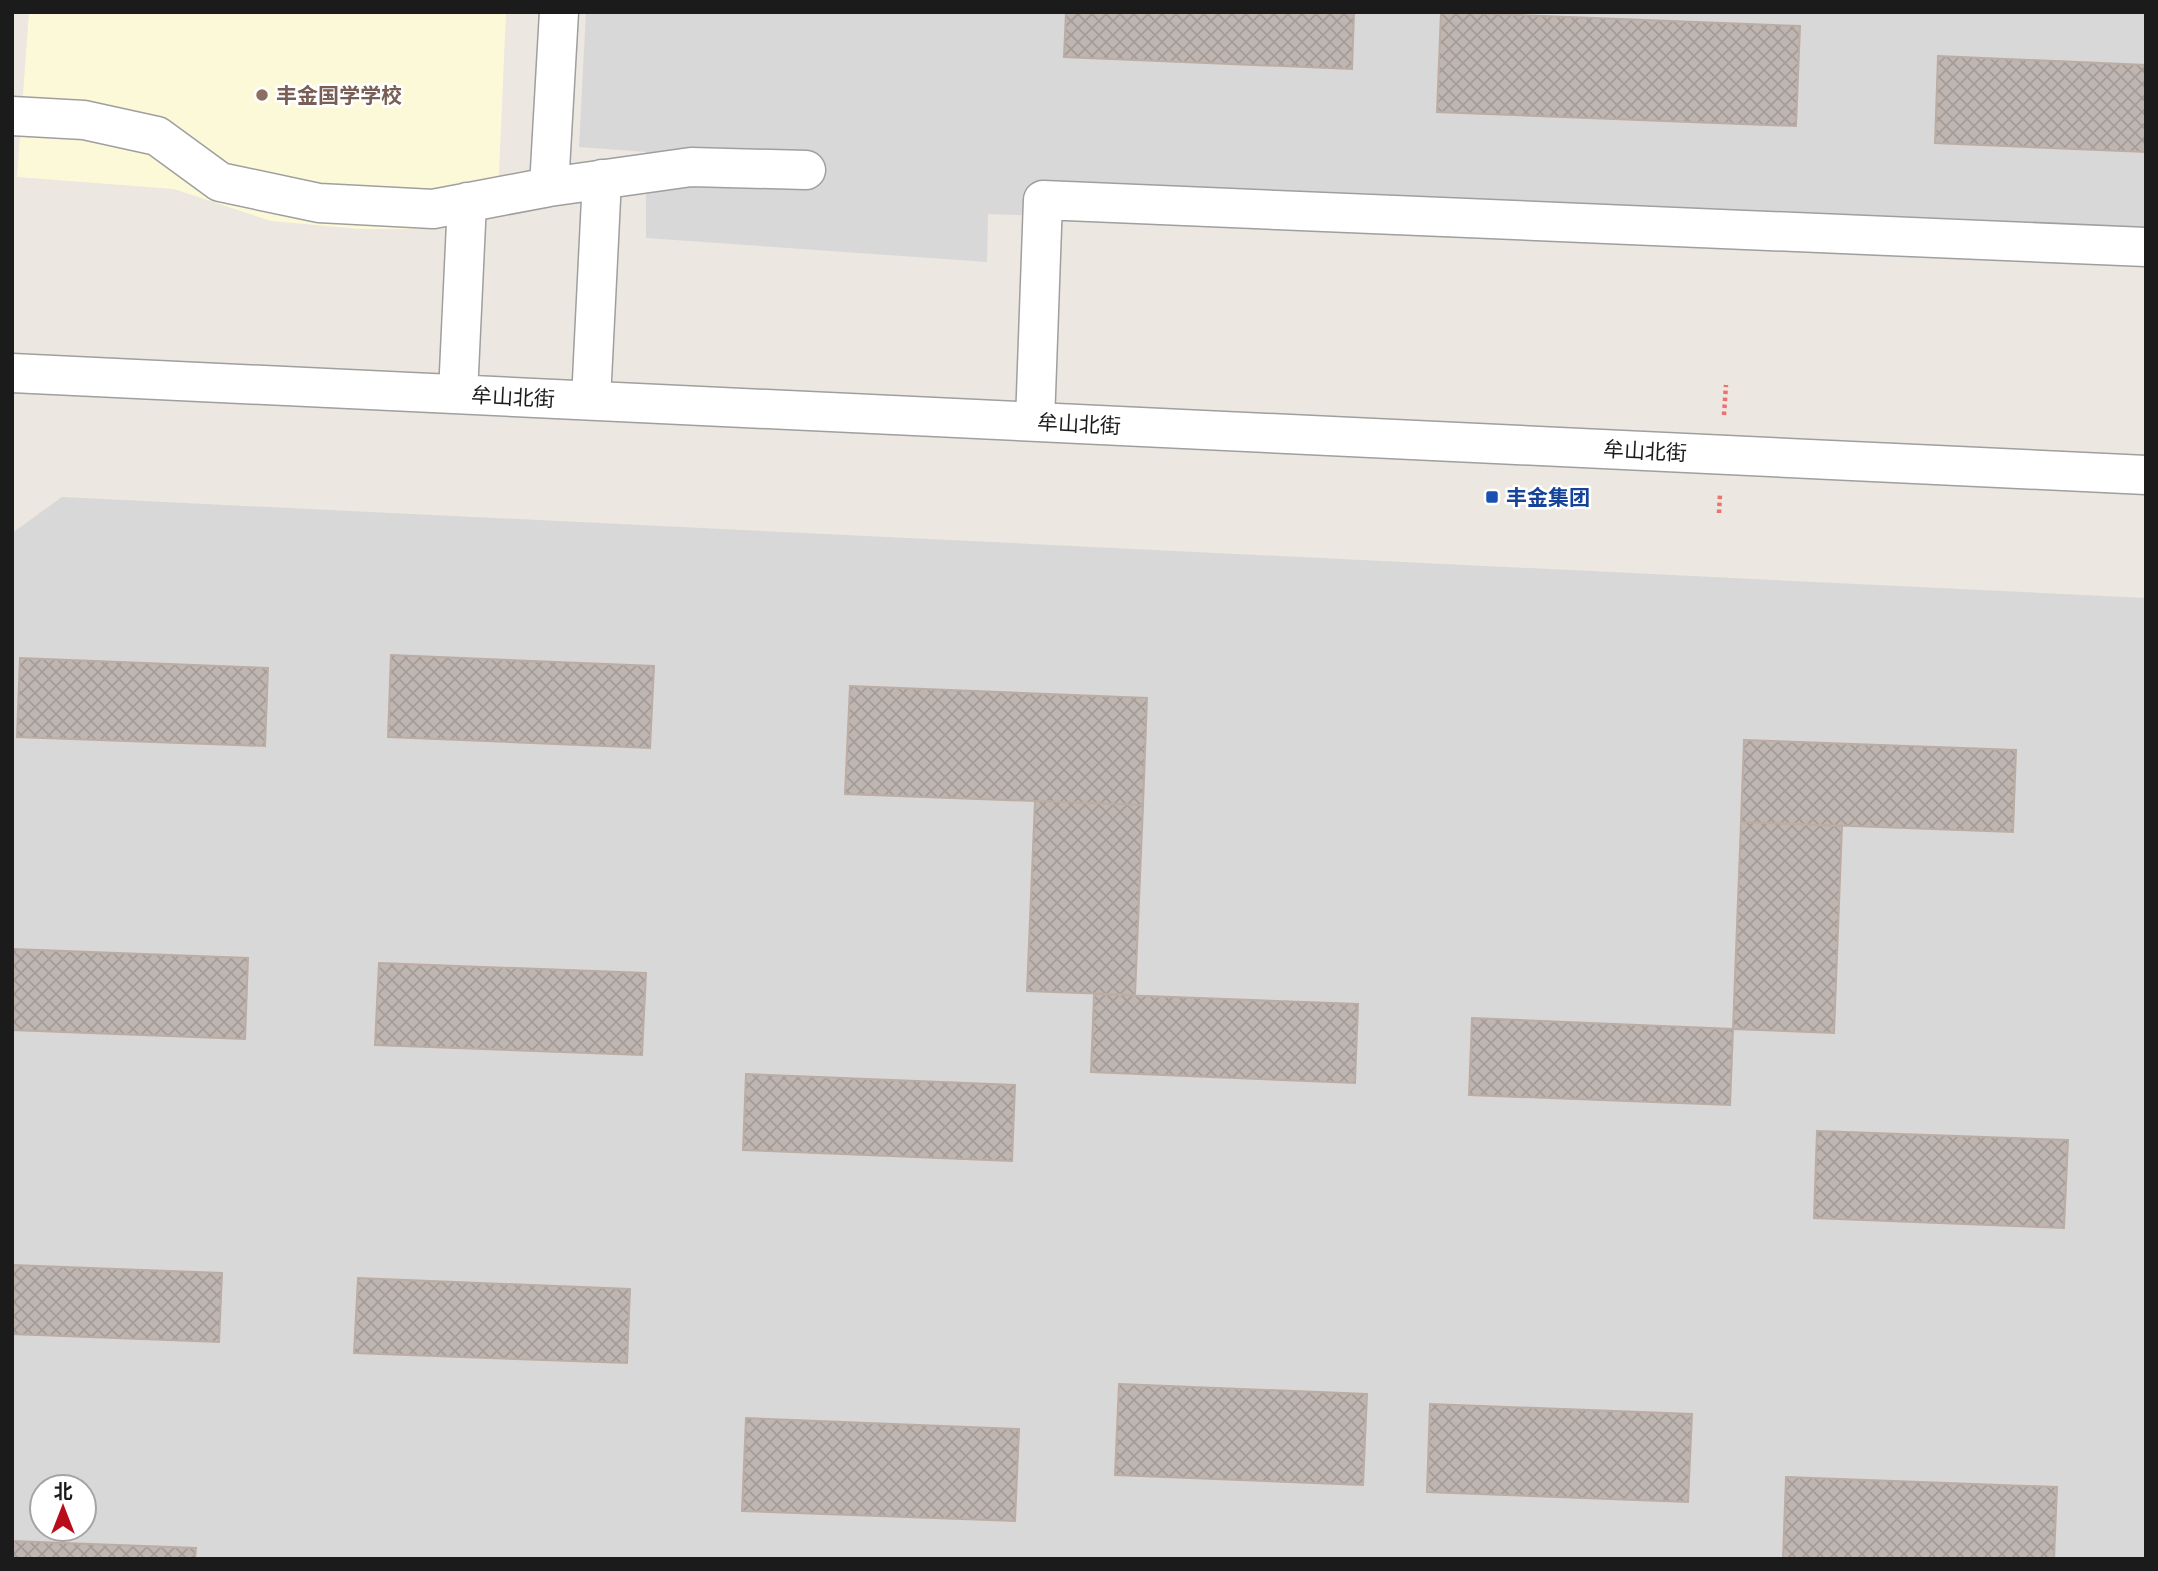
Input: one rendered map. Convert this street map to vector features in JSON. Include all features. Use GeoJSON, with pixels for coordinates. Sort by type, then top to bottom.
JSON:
{"type":"FeatureCollection","features":[{"type":"Feature","properties":{"kind":"street"},"geometry":{"type":"LineString","coordinates":[[550,187],[559,12]]}},
{"type":"Feature","properties":{"kind":"street"},"geometry":{"type":"LineString","coordinates":[[12,116],[84,120],[157,136],[220,182],[319,203],[433,209],[550,187],[691,167],[806,170]]}},
{"type":"Feature","properties":{"kind":"street"},"geometry":{"type":"LineString","coordinates":[[591,400],[602,179]]}},
{"type":"Feature","properties":{"kind":"street"},"geometry":{"type":"LineString","coordinates":[[1035,422],[1043,200],[2146,247]]}},
{"type":"Feature","properties":{"kind":"street"},"geometry":{"type":"LineString","coordinates":[[458,394],[467,202]]}},
{"type":"Feature","properties":{"kind":"street","name":"牟山北街"},"geometry":{"type":"LineString","coordinates":[[12,373],[2146,475]]}},
{"type":"Feature","properties":{"kind":"shaded area","name":"丰金国学学校"},"geometry":{"type":"Polygon","coordinates":[[[29,12],[506,12],[498,196],[422,229],[360,229],[271,221],[174,189],[17,177],[29,12]]]}},
{"type":"Feature","properties":{"kind":"shaded area"},"geometry":{"type":"Polygon","coordinates":[[[586,12],[2146,12],[2146,257],[988,214],[987,262],[646,238],[646,152],[579,147],[586,12]]]}},
{"type":"Feature","properties":{"kind":"shaded area"},"geometry":{"type":"Polygon","coordinates":[[[62,497],[2146,598],[2146,1559],[12,1559],[12,533],[62,497]]]}},
{"type":"Feature","properties":{"kind":"building"},"geometry":{"type":"Polygon","coordinates":[[[1066,12],[1354,12],[1352,69],[1064,57],[1066,12]]]}},
{"type":"Feature","properties":{"kind":"building"},"geometry":{"type":"Polygon","coordinates":[[[1441,12],[1800,26],[1796,126],[1437,112],[1441,12]]]}},
{"type":"Feature","properties":{"kind":"building"},"geometry":{"type":"Polygon","coordinates":[[[1938,56],[2146,65],[2146,152],[1935,143],[1938,56]]]}},
{"type":"Feature","properties":{"kind":"building"},"geometry":{"type":"Polygon","coordinates":[[[391,655],[654,666],[650,748],[388,737],[391,655]]]}},
{"type":"Feature","properties":{"kind":"building"},"geometry":{"type":"Polygon","coordinates":[[[20,658],[268,668],[265,746],[17,737],[20,658]]]}},
{"type":"Feature","properties":{"kind":"building"},"geometry":{"type":"Polygon","coordinates":[[[850,686],[1147,698],[1143,805],[845,794],[850,686]]]}},
{"type":"Feature","properties":{"kind":"building"},"geometry":{"type":"Polygon","coordinates":[[[1744,740],[2016,750],[2013,832],[1741,822],[1744,740]]]}},
{"type":"Feature","properties":{"kind":"building"},"geometry":{"type":"Polygon","coordinates":[[[1035,801],[1143,805],[1135,995],[1027,991],[1035,801]]]}},
{"type":"Feature","properties":{"kind":"building"},"geometry":{"type":"Polygon","coordinates":[[[1741,822],[1842,826],[1834,1033],[1733,1029],[1741,822]]]}},
{"type":"Feature","properties":{"kind":"building"},"geometry":{"type":"Polygon","coordinates":[[[12,949],[248,958],[245,1039],[12,1030],[12,949]]]}},
{"type":"Feature","properties":{"kind":"building"},"geometry":{"type":"Polygon","coordinates":[[[379,963],[646,973],[642,1055],[375,1045],[379,963]]]}},
{"type":"Feature","properties":{"kind":"building"},"geometry":{"type":"Polygon","coordinates":[[[1094,994],[1358,1004],[1355,1083],[1091,1072],[1094,994]]]}},
{"type":"Feature","properties":{"kind":"building"},"geometry":{"type":"Polygon","coordinates":[[[1472,1018],[1733,1029],[1730,1105],[1469,1095],[1472,1018]]]}},
{"type":"Feature","properties":{"kind":"building"},"geometry":{"type":"Polygon","coordinates":[[[746,1074],[1015,1085],[1012,1161],[743,1150],[746,1074]]]}},
{"type":"Feature","properties":{"kind":"building"},"geometry":{"type":"Polygon","coordinates":[[[1817,1131],[2068,1140],[2064,1228],[1814,1218],[1817,1131]]]}},
{"type":"Feature","properties":{"kind":"building"},"geometry":{"type":"Polygon","coordinates":[[[12,1265],[222,1273],[219,1342],[12,1334],[12,1265]]]}},
{"type":"Feature","properties":{"kind":"building"},"geometry":{"type":"Polygon","coordinates":[[[358,1278],[630,1289],[627,1363],[354,1353],[358,1278]]]}},
{"type":"Feature","properties":{"kind":"building"},"geometry":{"type":"Polygon","coordinates":[[[1119,1384],[1367,1394],[1363,1485],[1115,1475],[1119,1384]]]}},
{"type":"Feature","properties":{"kind":"building"},"geometry":{"type":"Polygon","coordinates":[[[1430,1404],[1692,1414],[1688,1502],[1427,1492],[1430,1404]]]}},
{"type":"Feature","properties":{"kind":"building"},"geometry":{"type":"Polygon","coordinates":[[[746,1418],[1019,1429],[1015,1521],[742,1511],[746,1418]]]}},
{"type":"Feature","properties":{"kind":"building"},"geometry":{"type":"Polygon","coordinates":[[[1786,1477],[2057,1487],[2054,1559],[1783,1559],[1786,1477]]]}},
{"type":"Feature","properties":{"kind":"building"},"geometry":{"type":"Polygon","coordinates":[[[12,1541],[196,1548],[195,1559],[12,1559],[12,1541]]]}},
{"type":"Feature","properties":{"kind":"place","name":"丰金国学学校"},"geometry":{"type":"Point","coordinates":[262,95]}},
{"type":"Feature","properties":{"kind":"place","name":"丰金集团"},"geometry":{"type":"Point","coordinates":[1492,497]}}]}
